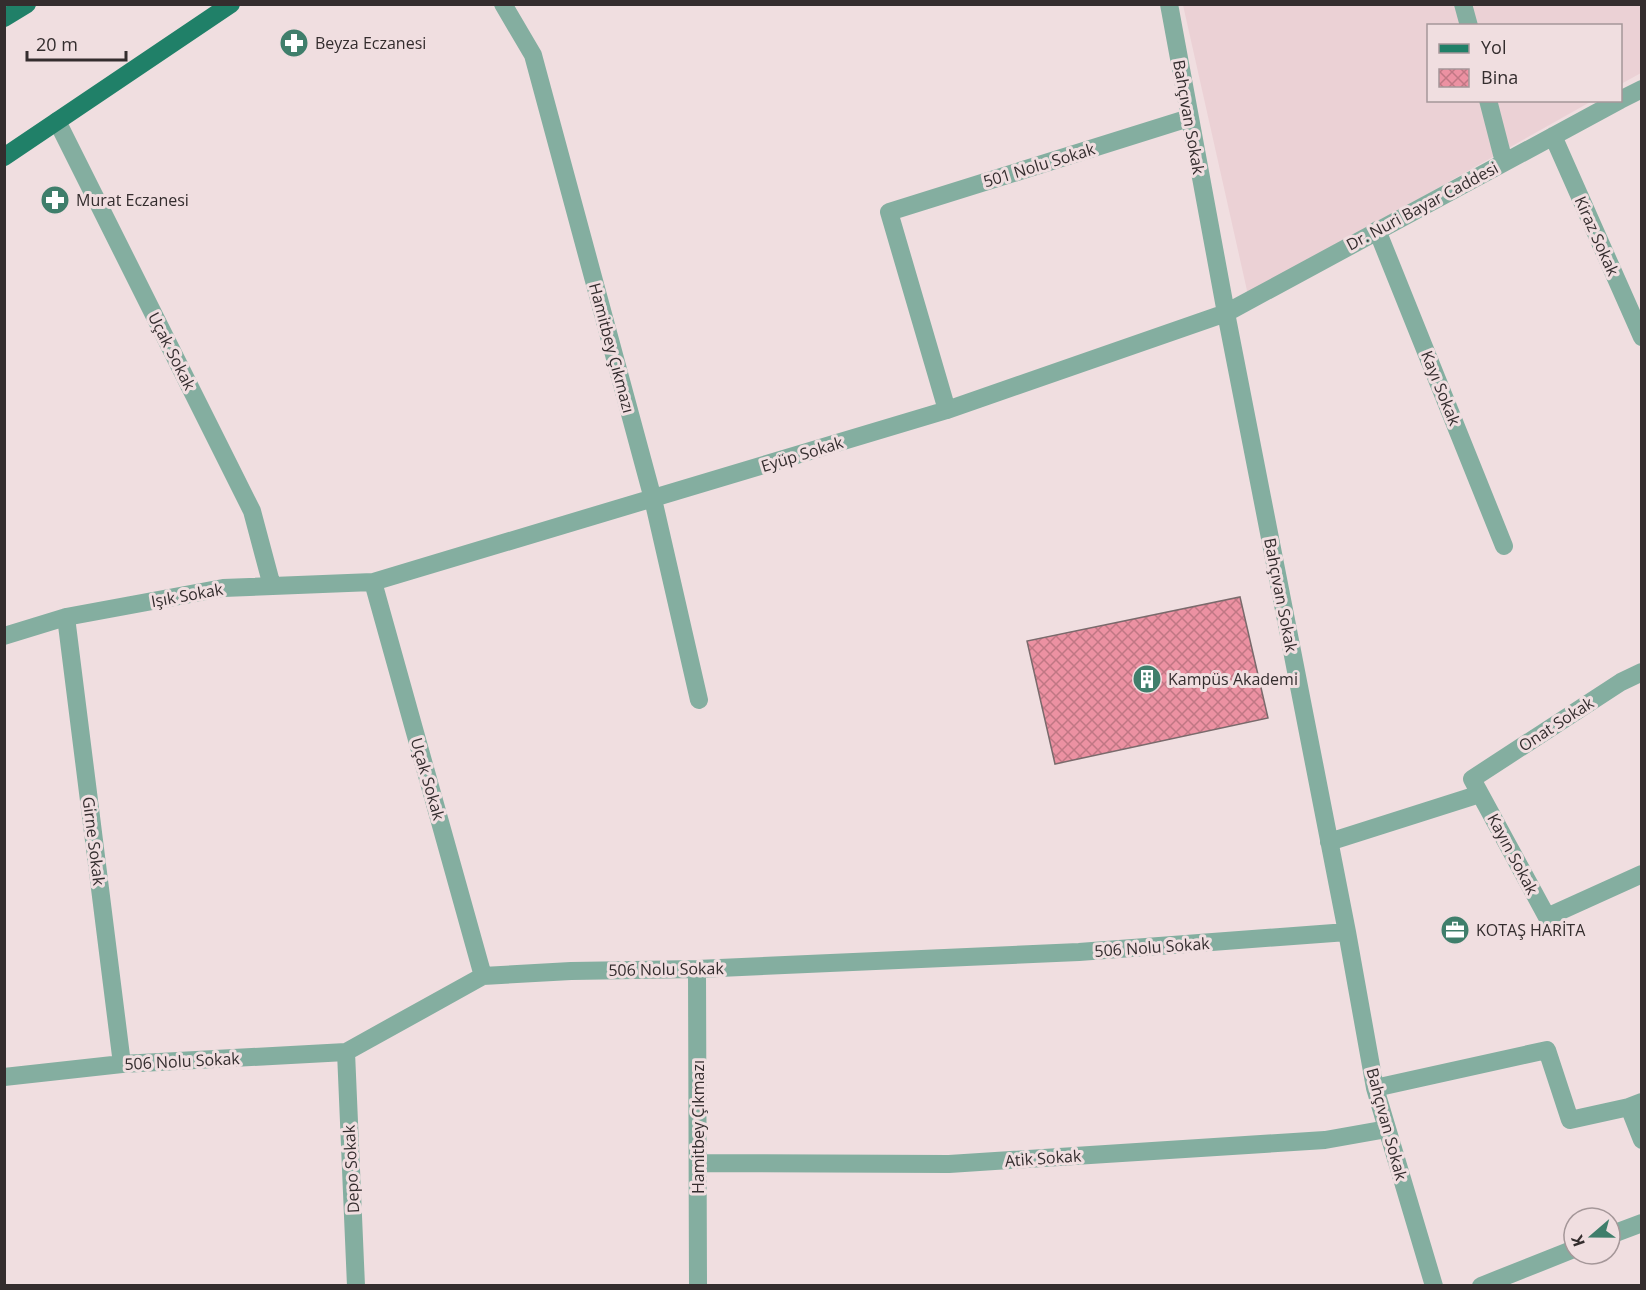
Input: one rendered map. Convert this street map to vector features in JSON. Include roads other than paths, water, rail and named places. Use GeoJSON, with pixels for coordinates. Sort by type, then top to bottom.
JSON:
{"type":"FeatureCollection","features":[{"type":"Feature","properties":{"kind":"main road"},"geometry":{"type":"LineString","coordinates":[[4,18],[27,4]]}},
{"type":"Feature","properties":{"kind":"main road"},"geometry":{"type":"LineString","coordinates":[[4,157],[231,4]]}},
{"type":"Feature","properties":{"kind":"street","name":"Hamitbey Çıkmazı"},"geometry":{"type":"LineString","coordinates":[[503,4],[533,55],[653,499],[699,700]]}},
{"type":"Feature","properties":{"kind":"street","name":"Bahçıvan Sokak"},"geometry":{"type":"LineString","coordinates":[[1169,4],[1375,1088],[1434,1286]]}},
{"type":"Feature","properties":{"kind":"street"},"geometry":{"type":"LineString","coordinates":[[1463,4],[1468,24]]}},
{"type":"Feature","properties":{"kind":"street","name":"Dr. Nuri Bayar Caddesi"},"geometry":{"type":"LineString","coordinates":[[1622,99],[1641,89]]}},
{"type":"Feature","properties":{"kind":"street"},"geometry":{"type":"LineString","coordinates":[[1489,102],[1504,162]]}},
{"type":"Feature","properties":{"kind":"street","name":"Dr. Nuri Bayar Caddesi"},"geometry":{"type":"LineString","coordinates":[[1226,313],[1616,102]]}},
{"type":"Feature","properties":{"kind":"street","name":"501 Nolu Sokak"},"geometry":{"type":"LineString","coordinates":[[947,410],[889,212],[1189,118]]}},
{"type":"Feature","properties":{"kind":"street","name":"Uçak Sokak"},"geometry":{"type":"LineString","coordinates":[[57,121],[252,511],[272,586]]}},
{"type":"Feature","properties":{"kind":"street","name":"Kiraz Sokak"},"geometry":{"type":"LineString","coordinates":[[1553,136],[1641,337]]}},
{"type":"Feature","properties":{"kind":"street","name":"Kayı Sokak"},"geometry":{"type":"LineString","coordinates":[[1377,230],[1504,546]]}},
{"type":"Feature","properties":{"kind":"street","name":"Eyüp Sokak"},"geometry":{"type":"LineString","coordinates":[[373,582],[947,410],[1226,313]]}},
{"type":"Feature","properties":{"kind":"street","name":"Uçak Sokak"},"geometry":{"type":"LineString","coordinates":[[373,582],[483,976]]}},
{"type":"Feature","properties":{"kind":"street","name":"Işık Sokak"},"geometry":{"type":"LineString","coordinates":[[4,636],[66,617],[223,588],[373,582]]}},
{"type":"Feature","properties":{"kind":"street","name":"Girne Sokak"},"geometry":{"type":"LineString","coordinates":[[66,617],[122,1064]]}},
{"type":"Feature","properties":{"kind":"street","name":"Onat Sokak"},"geometry":{"type":"LineString","coordinates":[[1476,786],[1621,682],[1641,672]]}},
{"type":"Feature","properties":{"kind":"street","name":"Kayın Sokak"},"geometry":{"type":"LineString","coordinates":[[1329,842],[1476,786],[1547,917],[1641,874]]}},
{"type":"Feature","properties":{"kind":"street","name":"506 Nolu Sokak"},"geometry":{"type":"LineString","coordinates":[[4,1077],[122,1064],[346,1052],[483,976],[1079,952],[1347,932]]}},
{"type":"Feature","properties":{"kind":"street","name":"Hamitbey Çıkmazı"},"geometry":{"type":"LineString","coordinates":[[697,969],[698,1286]]}},
{"type":"Feature","properties":{"kind":"street"},"geometry":{"type":"LineString","coordinates":[[1375,1088],[1547,1050],[1570,1120],[1635,1105],[1641,1140]]}},
{"type":"Feature","properties":{"kind":"street","name":"Depo Sokak"},"geometry":{"type":"LineString","coordinates":[[346,1052],[356,1286]]}},
{"type":"Feature","properties":{"kind":"street","name":"Atik Sokak"},"geometry":{"type":"LineString","coordinates":[[698,1163],[949,1164],[1325,1140],[1387,1129]]}},
{"type":"Feature","properties":{"kind":"street"},"geometry":{"type":"LineString","coordinates":[[1622,1230],[1641,1223]]}},
{"type":"Feature","properties":{"kind":"street"},"geometry":{"type":"LineString","coordinates":[[1481,1286],[1562,1254]]}},
{"type":"Feature","properties":{"kind":"place","name":"Beyza Eczanesi"},"geometry":{"type":"Point","coordinates":[294,43]}},
{"type":"Feature","properties":{"kind":"place","name":"Murat Eczanesi"},"geometry":{"type":"Point","coordinates":[55,200]}},
{"type":"Feature","properties":{"kind":"place","name":"Kampüs Akademi"},"geometry":{"type":"Point","coordinates":[1147,679]}},
{"type":"Feature","properties":{"kind":"place","name":"KOTAŞ HARİTA"},"geometry":{"type":"Point","coordinates":[1455,930]}}]}
